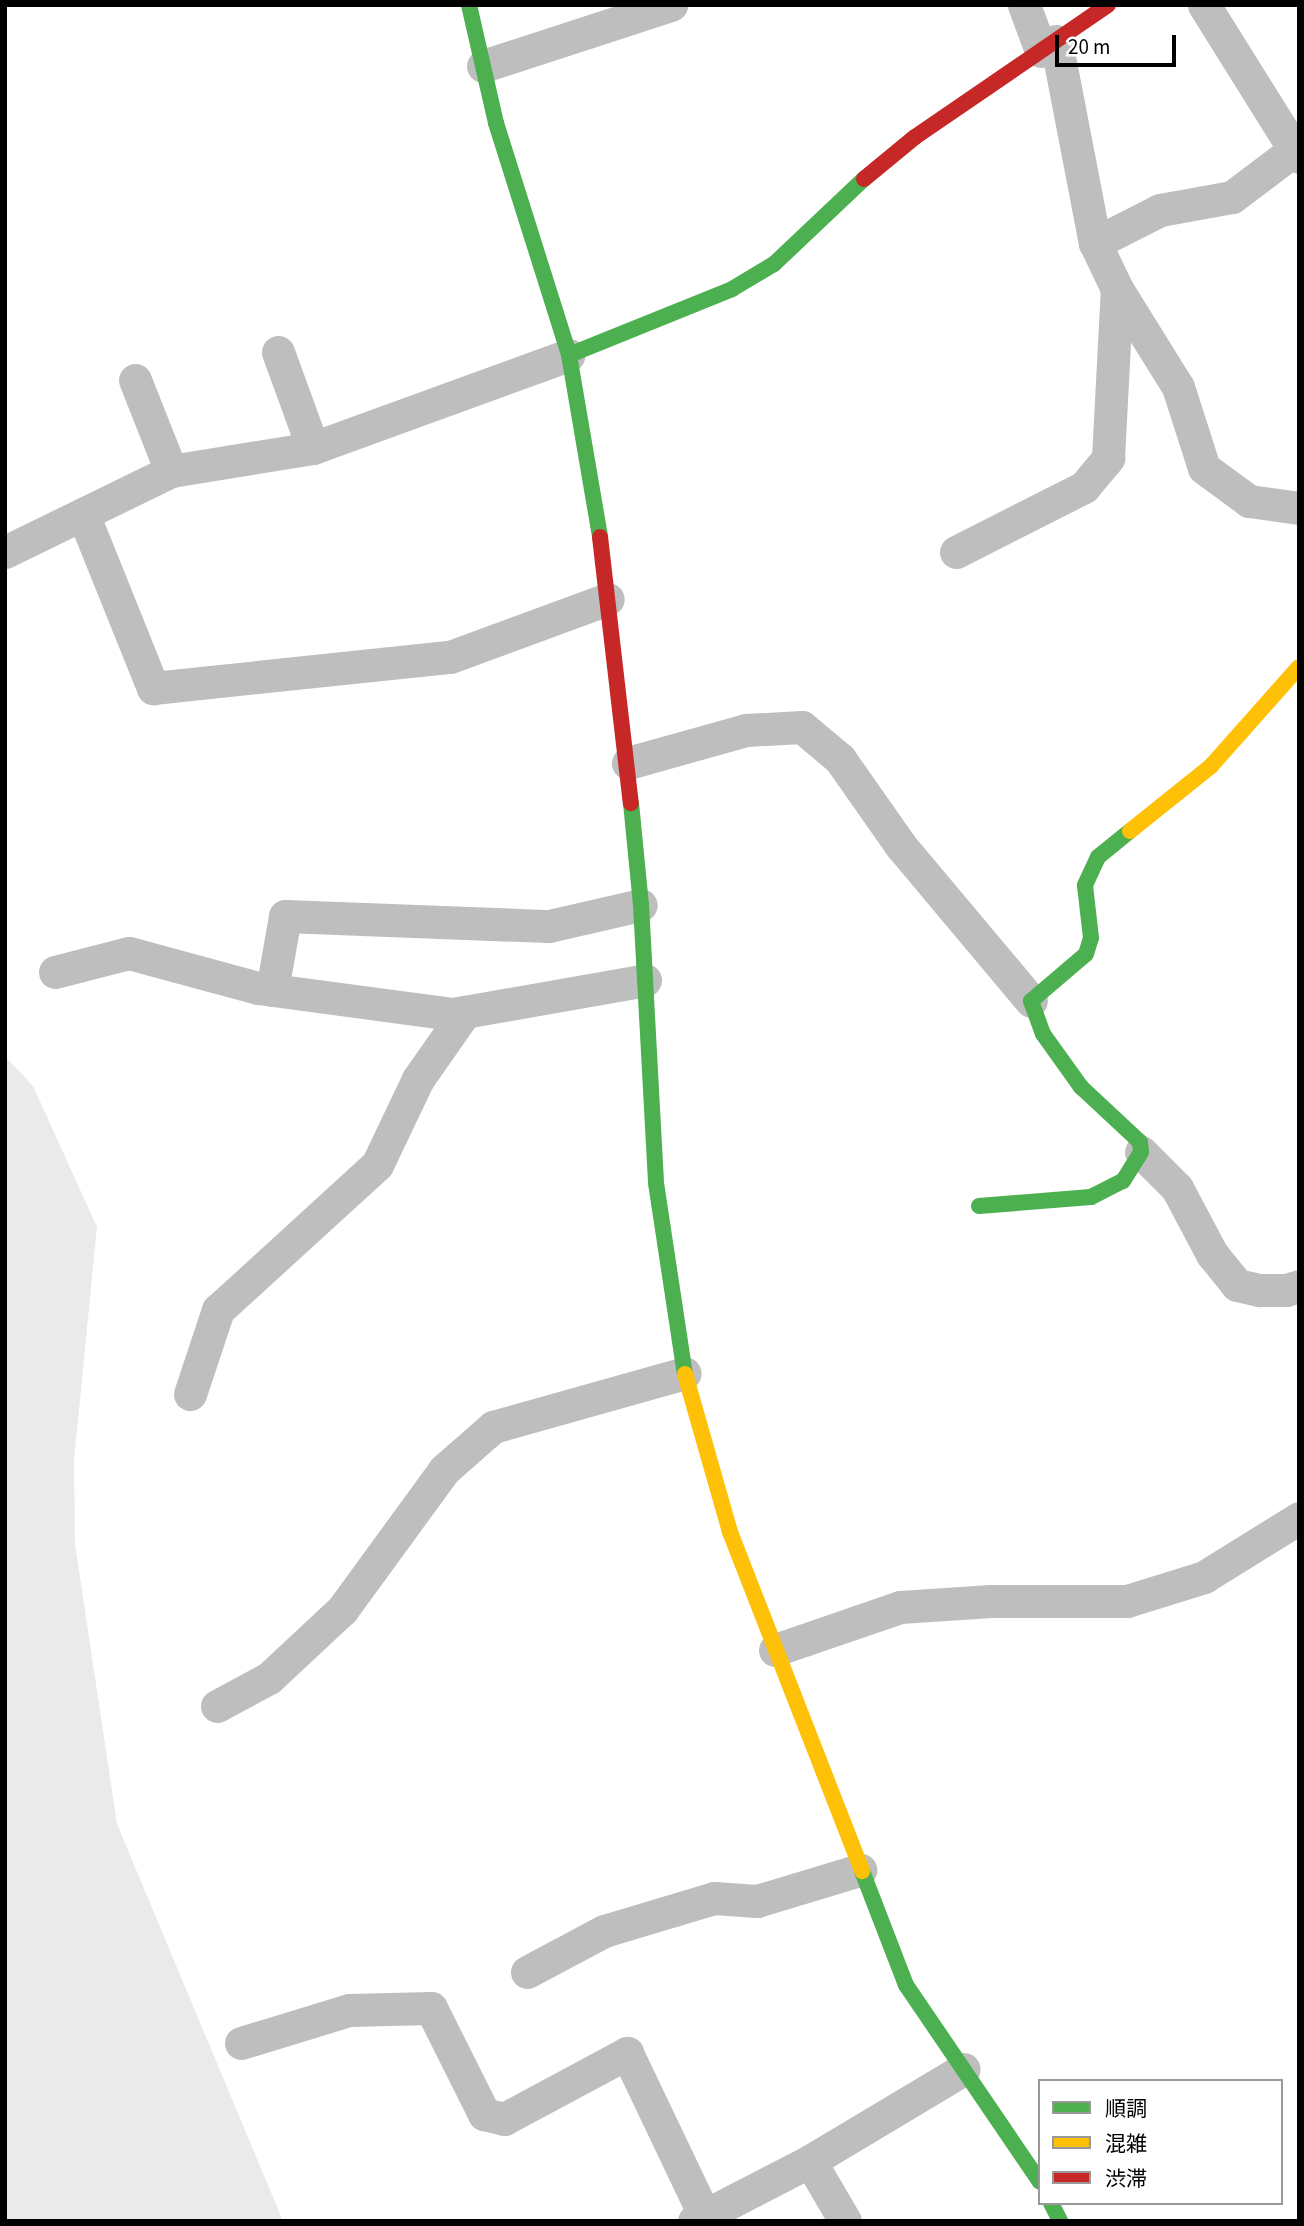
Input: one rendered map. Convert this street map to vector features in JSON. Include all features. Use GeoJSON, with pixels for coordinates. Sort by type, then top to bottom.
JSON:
{"type":"FeatureCollection","features":[{"type":"Feature","properties":{"kind":"street"},"geometry":{"type":"LineString","coordinates":[[469,5],[496,123],[569,355],[591,473],[628,763],[641,905],[656,1183],[685,1373],[730,1532],[906,1985],[1038,2179]]}},
{"type":"Feature","properties":{"kind":"street"},"geometry":{"type":"LineString","coordinates":[[483,66],[671,5]]}},
{"type":"Feature","properties":{"kind":"street"},"geometry":{"type":"LineString","coordinates":[[1024,5],[1048,46],[1095,243],[1117,289],[1178,387],[1204,468],[1249,500],[1299,508]]}},
{"type":"Feature","properties":{"kind":"street"},"geometry":{"type":"LineString","coordinates":[[5,552],[171,471],[313,448],[569,355],[732,289],[774,264],[840,198],[915,137],[1108,5]]}},
{"type":"Feature","properties":{"kind":"street"},"geometry":{"type":"LineString","coordinates":[[1095,243],[1160,210],[1232,197],[1296,154],[1204,5]]}},
{"type":"Feature","properties":{"kind":"street"},"geometry":{"type":"LineString","coordinates":[[956,552],[1084,487],[1108,458],[1117,289]]}},
{"type":"Feature","properties":{"kind":"street"},"geometry":{"type":"LineString","coordinates":[[278,352],[313,448]]}},
{"type":"Feature","properties":{"kind":"street"},"geometry":{"type":"LineString","coordinates":[[135,380],[171,471]]}},
{"type":"Feature","properties":{"kind":"street"},"geometry":{"type":"LineString","coordinates":[[83,514],[153,688],[450,657],[608,599]]}},
{"type":"Feature","properties":{"kind":"street"},"geometry":{"type":"LineString","coordinates":[[1031,1001],[1086,954],[1091,938],[1085,885],[1098,857],[1211,766],[1299,667]]}},
{"type":"Feature","properties":{"kind":"street"},"geometry":{"type":"LineString","coordinates":[[628,763],[746,730],[802,727],[840,759],[901,846],[1031,1001],[1043,1034],[1081,1087],[1140,1143],[1141,1152],[1123,1181],[1091,1198],[979,1206]]}},
{"type":"Feature","properties":{"kind":"street"},"geometry":{"type":"LineString","coordinates":[[272,990],[285,916],[549,926],[641,905]]}},
{"type":"Feature","properties":{"kind":"street"},"geometry":{"type":"LineString","coordinates":[[55,972],[129,953],[272,990],[453,1014],[645,980]]}},
{"type":"Feature","properties":{"kind":"street"},"geometry":{"type":"LineString","coordinates":[[190,1394],[218,1310],[377,1165],[418,1079],[465,1012]]}},
{"type":"Feature","properties":{"kind":"street"},"geometry":{"type":"LineString","coordinates":[[1141,1152],[1177,1188],[1212,1254],[1237,1285],[1259,1290],[1286,1290],[1299,1286]]}},
{"type":"Feature","properties":{"kind":"street"},"geometry":{"type":"LineString","coordinates":[[217,1706],[269,1678],[342,1610],[444,1470],[493,1427],[685,1373]]}},
{"type":"Feature","properties":{"kind":"street"},"geometry":{"type":"LineString","coordinates":[[775,1650],[900,1607],[991,1601],[1127,1601],[1204,1577],[1299,1518]]}},
{"type":"Feature","properties":{"kind":"street"},"geometry":{"type":"LineString","coordinates":[[527,1972],[604,1931],[714,1898],[757,1901],[860,1870]]}},
{"type":"Feature","properties":{"kind":"street"},"geometry":{"type":"LineString","coordinates":[[241,2043],[349,2010],[431,2008],[484,2115],[504,2119],[627,2053],[702,2219],[810,2161],[964,2069]]}},
{"type":"Feature","properties":{"kind":"street"},"geometry":{"type":"LineString","coordinates":[[810,2161],[845,2221]]}},
{"type":"Feature","properties":{"kind":"street"},"geometry":{"type":"LineString","coordinates":[[1052,2205],[1060,2221]]}},
{"type":"Feature","properties":{"kind":"shaded area"},"geometry":{"type":"Polygon","coordinates":[[[5,1056],[33,1086],[97,1227],[74,1460],[75,1544],[117,1824],[283,2221],[5,2221],[5,1056]]]}},
{"type":"Feature","properties":{"kind":"traffic: fast"},"geometry":{"type":"LineString","coordinates":[[469,5],[496,123],[569,355],[600,537]]}},
{"type":"Feature","properties":{"kind":"traffic: fast"},"geometry":{"type":"LineString","coordinates":[[569,355],[732,289],[774,264],[864,179]]}},
{"type":"Feature","properties":{"kind":"traffic: fast"},"geometry":{"type":"LineString","coordinates":[[631,803],[641,905],[656,1183],[685,1374]]}},
{"type":"Feature","properties":{"kind":"traffic: fast"},"geometry":{"type":"LineString","coordinates":[[979,1206],[1091,1197],[1123,1181],[1141,1152],[1140,1142],[1081,1087],[1043,1034],[1031,1001],[1086,954],[1091,938],[1085,885],[1098,857],[1130,831]]}},
{"type":"Feature","properties":{"kind":"traffic: fast"},"geometry":{"type":"LineString","coordinates":[[862,1871],[906,1985],[1038,2179]]}},
{"type":"Feature","properties":{"kind":"traffic: fast"},"geometry":{"type":"LineString","coordinates":[[1052,2205],[1060,2221]]}},
{"type":"Feature","properties":{"kind":"traffic: slow"},"geometry":{"type":"LineString","coordinates":[[1130,831],[1211,766],[1299,667]]}},
{"type":"Feature","properties":{"kind":"traffic: slow"},"geometry":{"type":"LineString","coordinates":[[685,1374],[730,1532],[862,1871]]}},
{"type":"Feature","properties":{"kind":"traffic: jam"},"geometry":{"type":"LineString","coordinates":[[864,179],[915,137],[1108,5]]}},
{"type":"Feature","properties":{"kind":"traffic: jam"},"geometry":{"type":"LineString","coordinates":[[600,537],[631,803]]}}]}
